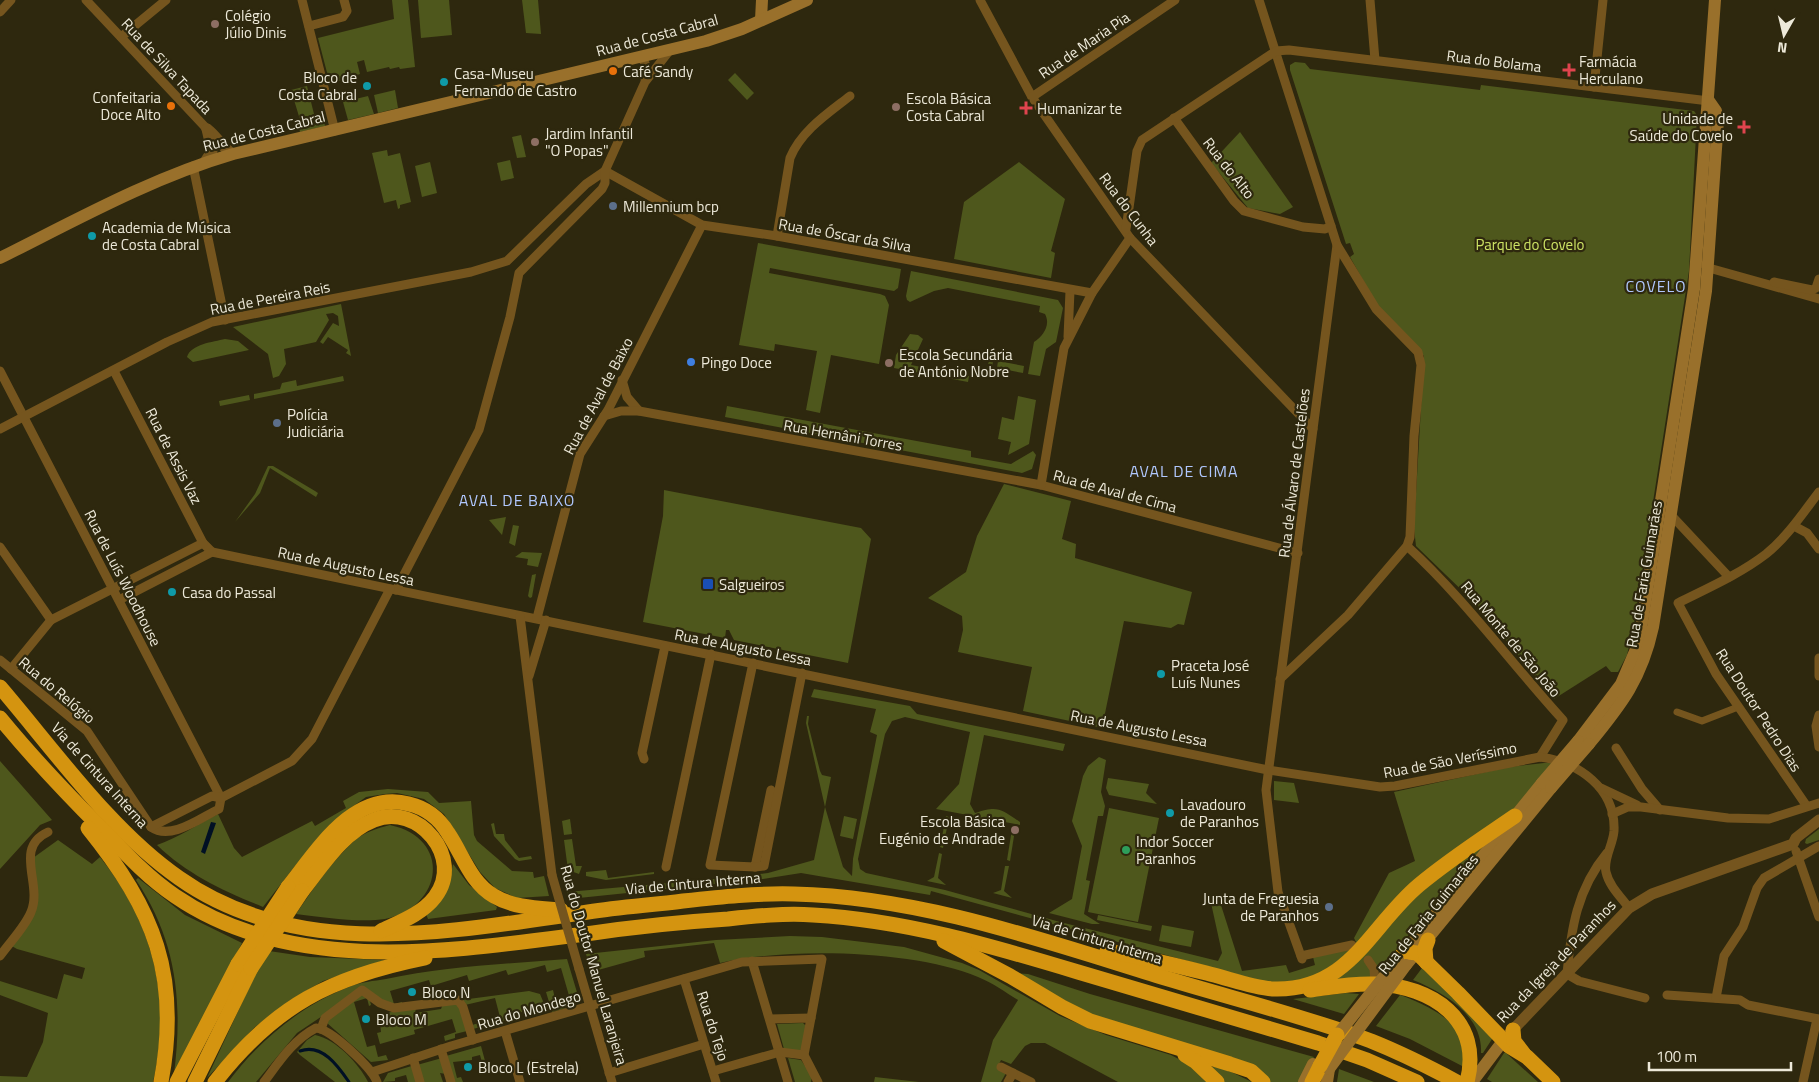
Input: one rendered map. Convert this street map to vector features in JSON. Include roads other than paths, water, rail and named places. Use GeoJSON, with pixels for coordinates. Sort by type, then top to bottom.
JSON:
{"type":"FeatureCollection","features":[{"type":"Feature","properties":{"kind":"highway","name":"Via de Cintura Interna"},"geometry":{"type":"LineString","coordinates":[[0,687],[106,812],[144,850],[175,876],[204,895],[228,906],[284,925],[314,930],[375,934],[481,926],[590,911],[749,895],[843,896],[921,908],[1078,951],[1361,1038],[1412,1059],[1457,1082]]}},
{"type":"Feature","properties":{"kind":"highway"},"geometry":{"type":"LineString","coordinates":[[0,718],[124,876],[148,919],[160,954],[167,995],[167,1044],[161,1082]]}},
{"type":"Feature","properties":{"kind":"highway"},"geometry":{"type":"LineString","coordinates":[[38,764],[134,862],[164,888],[199,911],[234,927],[272,940],[313,946],[392,951],[467,949]]}},
{"type":"Feature","properties":{"kind":"highway"},"geometry":{"type":"LineString","coordinates":[[177,1082],[244,966],[330,836],[351,816],[380,802],[401,802],[420,808],[436,818],[449,834],[473,876],[494,897],[525,907],[590,911]]}},
{"type":"Feature","properties":{"kind":"highway"},"geometry":{"type":"LineString","coordinates":[[1033,938],[1136,956],[1260,987],[1281,989],[1304,985],[1328,976],[1348,964],[1418,886],[1515,816]]}},
{"type":"Feature","properties":{"kind":"highway"},"geometry":{"type":"LineString","coordinates":[[295,889],[341,844],[373,820],[383,817],[402,817],[421,825],[436,840],[440,850],[444,872],[439,891],[422,910],[375,934]]}},
{"type":"Feature","properties":{"kind":"highway"},"geometry":{"type":"LineString","coordinates":[[215,1082],[258,1034],[290,1008],[318,991],[384,966],[467,949],[636,927],[782,914],[858,918],[922,930],[1020,955],[1318,1043],[1382,1066],[1417,1082]]}},
{"type":"Feature","properties":{"kind":"highway"},"geometry":{"type":"LineString","coordinates":[[922,930],[1010,976],[1062,1008],[1090,1021],[1244,1069],[1263,1082]]}},
{"type":"Feature","properties":{"kind":"highway"},"geometry":{"type":"LineString","coordinates":[[1428,940],[1425,948],[1410,959],[1508,1035],[1526,1057],[1553,1082]]}},
{"type":"Feature","properties":{"kind":"highway"},"geometry":{"type":"LineString","coordinates":[[1078,951],[1135,960],[1265,993],[1288,993],[1337,985],[1376,984],[1398,987],[1439,1004],[1454,1016],[1462,1026],[1471,1047],[1471,1068],[1468,1082]]}},
{"type":"Feature","properties":{"kind":"highway"},"geometry":{"type":"LineString","coordinates":[[195,1082],[244,966]]}},
{"type":"Feature","properties":{"kind":"highway"},"geometry":{"type":"LineString","coordinates":[[1312,1082],[1337,1035]]}},
{"type":"Feature","properties":{"kind":"highway"},"geometry":{"type":"LineString","coordinates":[[1170,1047],[1196,1062],[1217,1082]]}},
{"type":"Feature","properties":{"kind":"main road"},"geometry":{"type":"LineString","coordinates":[[762,0],[766,18]]}},
{"type":"Feature","properties":{"kind":"main road"},"geometry":{"type":"LineString","coordinates":[[766,18],[781,0]]}},
{"type":"Feature","properties":{"kind":"main road","name":"Rua de Costa Cabral"},"geometry":{"type":"LineString","coordinates":[[0,258],[128,195],[199,164],[233,154],[706,41],[807,0]]}},
{"type":"Feature","properties":{"kind":"main road","name":"Rua de Faria Guimarães"},"geometry":{"type":"LineString","coordinates":[[1583,742],[1621,684],[1639,642],[1694,289],[1715,0]]}},
{"type":"Feature","properties":{"kind":"main road","name":"Rua de Faria Guimarães"},"geometry":{"type":"LineString","coordinates":[[1428,940],[1546,786],[1583,742],[1627,697],[1642,667],[1653,627],[1709,268],[1718,120],[1716,111],[1709,101]]}},
{"type":"Feature","properties":{"kind":"main road","name":"Rua de Faria Guimarães"},"geometry":{"type":"LineString","coordinates":[[1304,1082],[1321,1066],[1410,959],[1515,816],[1546,786]]}},
{"type":"Feature","properties":{"kind":"main road","name":"Rua de Faria Guimarães"},"geometry":{"type":"LineString","coordinates":[[1337,1035],[1410,959]]}},
{"type":"Feature","properties":{"kind":"main road","name":"Rua da Igreja de Paranhos"},"geometry":{"type":"LineString","coordinates":[[1472,1082],[1508,1035]]}},
{"type":"Feature","properties":{"kind":"main road"},"geometry":{"type":"LineString","coordinates":[[1321,1066],[1327,1082]]}},
{"type":"Feature","properties":{"kind":"street"},"geometry":{"type":"LineString","coordinates":[[0,12],[11,0]]}},
{"type":"Feature","properties":{"kind":"street","name":"Rua de Silva Tapada"},"geometry":{"type":"LineString","coordinates":[[86,0],[207,129]]}},
{"type":"Feature","properties":{"kind":"street"},"geometry":{"type":"LineString","coordinates":[[121,37],[166,0]]}},
{"type":"Feature","properties":{"kind":"street"},"geometry":{"type":"LineString","coordinates":[[302,0],[334,131]]}},
{"type":"Feature","properties":{"kind":"street"},"geometry":{"type":"LineString","coordinates":[[309,26],[343,17],[347,11],[344,0]]}},
{"type":"Feature","properties":{"kind":"street","name":"Rua de Maria Pia"},"geometry":{"type":"LineString","coordinates":[[1032,97],[1175,0]]}},
{"type":"Feature","properties":{"kind":"street","name":"Rua de Álvaro de Castelões"},"geometry":{"type":"LineString","coordinates":[[1259,0],[1337,245],[1268,770],[1266,799],[1278,892],[1302,957],[1352,945]]}},
{"type":"Feature","properties":{"kind":"street"},"geometry":{"type":"LineString","coordinates":[[1370,0],[1375,60]]}},
{"type":"Feature","properties":{"kind":"street"},"geometry":{"type":"LineString","coordinates":[[1594,87],[1603,0]]}},
{"type":"Feature","properties":{"kind":"street","name":"Rua do Cunha"},"geometry":{"type":"LineString","coordinates":[[982,1],[1032,97],[1128,234],[1313,429]]}},
{"type":"Feature","properties":{"kind":"street"},"geometry":{"type":"LineString","coordinates":[[221,798],[219,809],[169,833],[157,832],[151,828],[212,796],[221,798],[292,762],[312,739],[478,430],[510,317],[519,273],[597,196],[605,183],[605,171],[645,82],[670,50]]}},
{"type":"Feature","properties":{"kind":"street","name":"Rua do Bolama"},"geometry":{"type":"LineString","coordinates":[[1276,51],[1290,50],[1709,101]]}},
{"type":"Feature","properties":{"kind":"street"},"geometry":{"type":"LineString","coordinates":[[1128,234],[1139,145],[1148,136],[1174,118],[1276,51]]}},
{"type":"Feature","properties":{"kind":"street"},"geometry":{"type":"LineString","coordinates":[[640,57],[645,62],[647,68],[645,82]]}},
{"type":"Feature","properties":{"kind":"street"},"geometry":{"type":"LineString","coordinates":[[777,236],[790,158],[794,148],[820,120],[850,96]]}},
{"type":"Feature","properties":{"kind":"street","name":"Rua do Alto"},"geometry":{"type":"LineString","coordinates":[[1174,118],[1234,201],[1244,211],[1313,229],[1326,229],[1331,226]]}},
{"type":"Feature","properties":{"kind":"street"},"geometry":{"type":"LineString","coordinates":[[207,129],[233,154]]}},
{"type":"Feature","properties":{"kind":"street"},"geometry":{"type":"LineString","coordinates":[[207,129],[212,151],[199,164],[225,320]]}},
{"type":"Feature","properties":{"kind":"street"},"geometry":{"type":"LineString","coordinates":[[519,273],[507,261],[586,184],[605,171]]}},
{"type":"Feature","properties":{"kind":"street","name":"Rua de Óscar da Silva"},"geometry":{"type":"LineString","coordinates":[[605,171],[702,225],[777,236],[1070,291],[1092,293]]}},
{"type":"Feature","properties":{"kind":"street","name":"Rua de Aval de Baixo"},"geometry":{"type":"LineString","coordinates":[[541,619],[580,454],[604,416],[702,225]]}},
{"type":"Feature","properties":{"kind":"street","name":"Rua de Aval de Cima"},"geometry":{"type":"LineString","coordinates":[[1128,234],[1092,293],[1064,348],[1041,485],[1298,553]]}},
{"type":"Feature","properties":{"kind":"street"},"geometry":{"type":"LineString","coordinates":[[1699,236],[1703,242],[1704,262],[1709,268],[1764,282],[1819,300]]}},
{"type":"Feature","properties":{"kind":"street"},"geometry":{"type":"LineString","coordinates":[[1280,679],[1348,614],[1407,546],[1410,537],[1414,436],[1421,365],[1418,352],[1376,309],[1337,245]]}},
{"type":"Feature","properties":{"kind":"street","name":"Rua de Pereira Reis"},"geometry":{"type":"LineString","coordinates":[[0,429],[212,322],[471,272],[507,261]]}},
{"type":"Feature","properties":{"kind":"street"},"geometry":{"type":"LineString","coordinates":[[1764,282],[1778,282],[1812,290],[1816,288],[1819,280]]}},
{"type":"Feature","properties":{"kind":"street","name":"Rua de Aval de Cima"},"geometry":{"type":"LineString","coordinates":[[1068,340],[1070,291]]}},
{"type":"Feature","properties":{"kind":"street","name":"Rua de Luís Woodhouse"},"geometry":{"type":"LineString","coordinates":[[0,371],[221,798]]}},
{"type":"Feature","properties":{"kind":"street","name":"Rua de Assis Vaz"},"geometry":{"type":"LineString","coordinates":[[114,371],[203,542],[212,552]]}},
{"type":"Feature","properties":{"kind":"street"},"geometry":{"type":"LineString","coordinates":[[622,379],[627,397],[639,411]]}},
{"type":"Feature","properties":{"kind":"street","name":"Rua Hernâni Torres"},"geometry":{"type":"LineString","coordinates":[[604,416],[621,411],[639,411],[1041,485]]}},
{"type":"Feature","properties":{"kind":"street"},"geometry":{"type":"LineString","coordinates":[[1671,515],[1729,577],[1767,553],[1794,526],[1819,492]]}},
{"type":"Feature","properties":{"kind":"street"},"geometry":{"type":"LineString","coordinates":[[1794,526],[1807,533],[1819,549]]}},
{"type":"Feature","properties":{"kind":"street"},"geometry":{"type":"LineString","coordinates":[[11,669],[51,620],[203,542]]}},
{"type":"Feature","properties":{"kind":"street","name":"Rua Monte de São João"},"geometry":{"type":"LineString","coordinates":[[1407,546],[1436,572],[1474,613],[1530,683],[1563,720],[1540,757]]}},
{"type":"Feature","properties":{"kind":"street"},"geometry":{"type":"LineString","coordinates":[[0,547],[51,620]]}},
{"type":"Feature","properties":{"kind":"street"},"geometry":{"type":"LineString","coordinates":[[119,600],[212,552]]}},
{"type":"Feature","properties":{"kind":"street","name":"Rua de Augusto Lessa"},"geometry":{"type":"LineString","coordinates":[[212,552],[1268,770]]}},
{"type":"Feature","properties":{"kind":"street","name":"Rua Doutor Pedro Dias"},"geometry":{"type":"LineString","coordinates":[[1729,577],[1678,603],[1716,674],[1806,806]]}},
{"type":"Feature","properties":{"kind":"street","name":"Rua do Doutor Manuel Laranjeira"},"geometry":{"type":"LineString","coordinates":[[520,616],[529,676],[552,875],[610,1077]]}},
{"type":"Feature","properties":{"kind":"street","name":"Rua do Doutor Manuel Laranjeira"},"geometry":{"type":"LineString","coordinates":[[529,676],[541,619]]}},
{"type":"Feature","properties":{"kind":"street"},"geometry":{"type":"LineString","coordinates":[[644,759],[642,753],[664,646]]}},
{"type":"Feature","properties":{"kind":"street"},"geometry":{"type":"LineString","coordinates":[[666,867],[711,654]]}},
{"type":"Feature","properties":{"kind":"street"},"geometry":{"type":"LineString","coordinates":[[1819,658],[1819,676]]}},
{"type":"Feature","properties":{"kind":"street","name":"Rua do Relógio"},"geometry":{"type":"LineString","coordinates":[[0,660],[87,731],[151,828]]}},
{"type":"Feature","properties":{"kind":"street"},"geometry":{"type":"LineString","coordinates":[[753,663],[733,775],[710,865],[755,868],[764,866],[802,673]]}},
{"type":"Feature","properties":{"kind":"street"},"geometry":{"type":"LineString","coordinates":[[1677,712],[1702,722],[1738,708]]}},
{"type":"Feature","properties":{"kind":"street"},"geometry":{"type":"LineString","coordinates":[[1819,715],[1816,726],[1819,747]]}},
{"type":"Feature","properties":{"kind":"street"},"geometry":{"type":"LineString","coordinates":[[1616,748],[1642,789],[1660,810]]}},
{"type":"Feature","properties":{"kind":"street","name":"Rua de São Veríssimo"},"geometry":{"type":"LineString","coordinates":[[1268,770],[1387,787],[1540,757],[1564,761],[1582,772],[1598,786],[1612,814]]}},
{"type":"Feature","properties":{"kind":"street"},"geometry":{"type":"LineString","coordinates":[[1598,786],[1642,807]]}},
{"type":"Feature","properties":{"kind":"street"},"geometry":{"type":"LineString","coordinates":[[755,868],[771,790]]}},
{"type":"Feature","properties":{"kind":"street"},"geometry":{"type":"LineString","coordinates":[[1629,908],[1606,874],[1606,863],[1614,832],[1612,814],[1628,807],[1642,807],[1728,818],[1769,819],[1819,803]]}},
{"type":"Feature","properties":{"kind":"street"},"geometry":{"type":"LineString","coordinates":[[1819,820],[1796,838],[1793,844],[1799,856],[1819,917]]}},
{"type":"Feature","properties":{"kind":"street"},"geometry":{"type":"LineString","coordinates":[[0,956],[31,912],[34,898],[31,847],[38,837],[48,832]]}},
{"type":"Feature","properties":{"kind":"street","name":"Rua da Igreja de Paranhos"},"geometry":{"type":"LineString","coordinates":[[1508,1035],[1629,908],[1652,894],[1793,844]]}},
{"type":"Feature","properties":{"kind":"street"},"geometry":{"type":"LineString","coordinates":[[1716,998],[1724,956],[1743,927],[1757,888],[1764,878],[1819,846]]}},
{"type":"Feature","properties":{"kind":"street"},"geometry":{"type":"LineString","coordinates":[[1610,849],[1596,866],[1575,912],[1570,933],[1567,974],[1579,981],[1646,998]]}},
{"type":"Feature","properties":{"kind":"street","name":"Rua do Mondego"},"geometry":{"type":"LineString","coordinates":[[372,1072],[441,1049],[752,961],[822,959],[811,1018]]}},
{"type":"Feature","properties":{"kind":"street"},"geometry":{"type":"LineString","coordinates":[[1368,960],[1374,969],[1376,984]]}},
{"type":"Feature","properties":{"kind":"street"},"geometry":{"type":"LineString","coordinates":[[752,961],[788,1082]]}},
{"type":"Feature","properties":{"kind":"street","name":"Rua do Tejo"},"geometry":{"type":"LineString","coordinates":[[684,979],[716,1082]]}},
{"type":"Feature","properties":{"kind":"street"},"geometry":{"type":"LineString","coordinates":[[321,1029],[325,1018],[362,990],[380,1003],[394,1008],[456,999],[462,1004],[473,1040]]}},
{"type":"Feature","properties":{"kind":"street"},"geometry":{"type":"LineString","coordinates":[[1667,995],[1740,1000],[1748,1005],[1818,1019],[1803,1082]]}},
{"type":"Feature","properties":{"kind":"street"},"geometry":{"type":"LineString","coordinates":[[770,1019],[811,1018],[804,1055],[818,1082]]}},
{"type":"Feature","properties":{"kind":"street"},"geometry":{"type":"LineString","coordinates":[[264,1082],[304,1034],[316,1028],[326,1031],[372,1072],[377,1082]]}},
{"type":"Feature","properties":{"kind":"street"},"geometry":{"type":"LineString","coordinates":[[505,1031],[520,1082]]}},
{"type":"Feature","properties":{"kind":"street"},"geometry":{"type":"LineString","coordinates":[[610,1077],[704,1044]]}},
{"type":"Feature","properties":{"kind":"street"},"geometry":{"type":"LineString","coordinates":[[441,1049],[451,1082]]}},
{"type":"Feature","properties":{"kind":"street"},"geometry":{"type":"LineString","coordinates":[[713,1071],[780,1052],[804,1055]]}},
{"type":"Feature","properties":{"kind":"street"},"geometry":{"type":"LineString","coordinates":[[413,1058],[420,1082]]}},
{"type":"Feature","properties":{"kind":"street"},"geometry":{"type":"LineString","coordinates":[[1001,1066],[1031,1082]]}},
{"type":"Feature","properties":{"kind":"street"},"geometry":{"type":"LineString","coordinates":[[1008,1082],[1013,1072]]}},
{"type":"Feature","properties":{"kind":"water"},"geometry":{"type":"Polygon","coordinates":[[[211,822],[216,823],[205,854],[201,852],[211,822]]]}},
{"type":"Feature","properties":{"kind":"waterway"},"geometry":{"type":"LineString","coordinates":[[300,1051],[308,1049],[322,1053],[340,1069],[349,1082]]}},
{"type":"Feature","properties":{"kind":"place","name":"Colégio Júlio Dinis"},"geometry":{"type":"Point","coordinates":[215,24]}},
{"type":"Feature","properties":{"kind":"place","name":"Farmácia Herculano"},"geometry":{"type":"Point","coordinates":[1569,70]}},
{"type":"Feature","properties":{"kind":"place","name":"Café Sandy"},"geometry":{"type":"Point","coordinates":[613,71]}},
{"type":"Feature","properties":{"kind":"place","name":"Casa-Museu Fernando de Castro"},"geometry":{"type":"Point","coordinates":[444,82]}},
{"type":"Feature","properties":{"kind":"place","name":"Bloco de Costa Cabral"},"geometry":{"type":"Point","coordinates":[367,86]}},
{"type":"Feature","properties":{"kind":"place","name":"Confeitaria Doce Alto"},"geometry":{"type":"Point","coordinates":[171,106]}},
{"type":"Feature","properties":{"kind":"place","name":"Escola Básica Costa Cabral"},"geometry":{"type":"Point","coordinates":[896,107]}},
{"type":"Feature","properties":{"kind":"place","name":"Humanizar te"},"geometry":{"type":"Point","coordinates":[1026,108]}},
{"type":"Feature","properties":{"kind":"place","name":"Unidade de Saúde do Covelo"},"geometry":{"type":"Point","coordinates":[1744,127]}},
{"type":"Feature","properties":{"kind":"place","name":"Jardim Infantil \"O Popas\""},"geometry":{"type":"Point","coordinates":[535,142]}},
{"type":"Feature","properties":{"kind":"place","name":"Millennium bcp"},"geometry":{"type":"Point","coordinates":[613,206]}},
{"type":"Feature","properties":{"kind":"place","name":"Academia de Música de Costa Cabral"},"geometry":{"type":"Point","coordinates":[92,236]}},
{"type":"Feature","properties":{"kind":"place","name":"Pingo Doce"},"geometry":{"type":"Point","coordinates":[691,362]}},
{"type":"Feature","properties":{"kind":"place","name":"Escola Secundária de António Nobre"},"geometry":{"type":"Point","coordinates":[889,363]}},
{"type":"Feature","properties":{"kind":"place","name":"Polícia Judiciária"},"geometry":{"type":"Point","coordinates":[277,423]}},
{"type":"Feature","properties":{"kind":"place","name":"Salgueiros"},"geometry":{"type":"Point","coordinates":[708,584]}},
{"type":"Feature","properties":{"kind":"place","name":"Casa do Passal"},"geometry":{"type":"Point","coordinates":[172,592]}},
{"type":"Feature","properties":{"kind":"place","name":"Praceta José Luís Nunes"},"geometry":{"type":"Point","coordinates":[1161,674]}},
{"type":"Feature","properties":{"kind":"place","name":"Lavadouro de Paranhos"},"geometry":{"type":"Point","coordinates":[1170,813]}},
{"type":"Feature","properties":{"kind":"place","name":"Escola Básica Eugénio de Andrade"},"geometry":{"type":"Point","coordinates":[1015,830]}},
{"type":"Feature","properties":{"kind":"place","name":"Indor Soccer Paranhos"},"geometry":{"type":"Point","coordinates":[1126,850]}},
{"type":"Feature","properties":{"kind":"place","name":"Junta de Freguesia de Paranhos"},"geometry":{"type":"Point","coordinates":[1329,907]}},
{"type":"Feature","properties":{"kind":"place","name":"Bloco N"},"geometry":{"type":"Point","coordinates":[412,992]}},
{"type":"Feature","properties":{"kind":"place","name":"Bloco M"},"geometry":{"type":"Point","coordinates":[366,1019]}},
{"type":"Feature","properties":{"kind":"place","name":"Bloco L (Estrela)"},"geometry":{"type":"Point","coordinates":[468,1067]}},
{"type":"Feature","properties":{"kind":"district","name":"COVELO"},"geometry":{"type":"Point","coordinates":[1656,286]}},
{"type":"Feature","properties":{"kind":"district","name":"AVAL DE CIMA"},"geometry":{"type":"Point","coordinates":[1184,471]}},
{"type":"Feature","properties":{"kind":"district","name":"AVAL DE BAIXO"},"geometry":{"type":"Point","coordinates":[517,500]}},
{"type":"Feature","properties":{"kind":"park label","name":"Parque do Covelo"},"geometry":{"type":"Point","coordinates":[1530,244]}}]}
